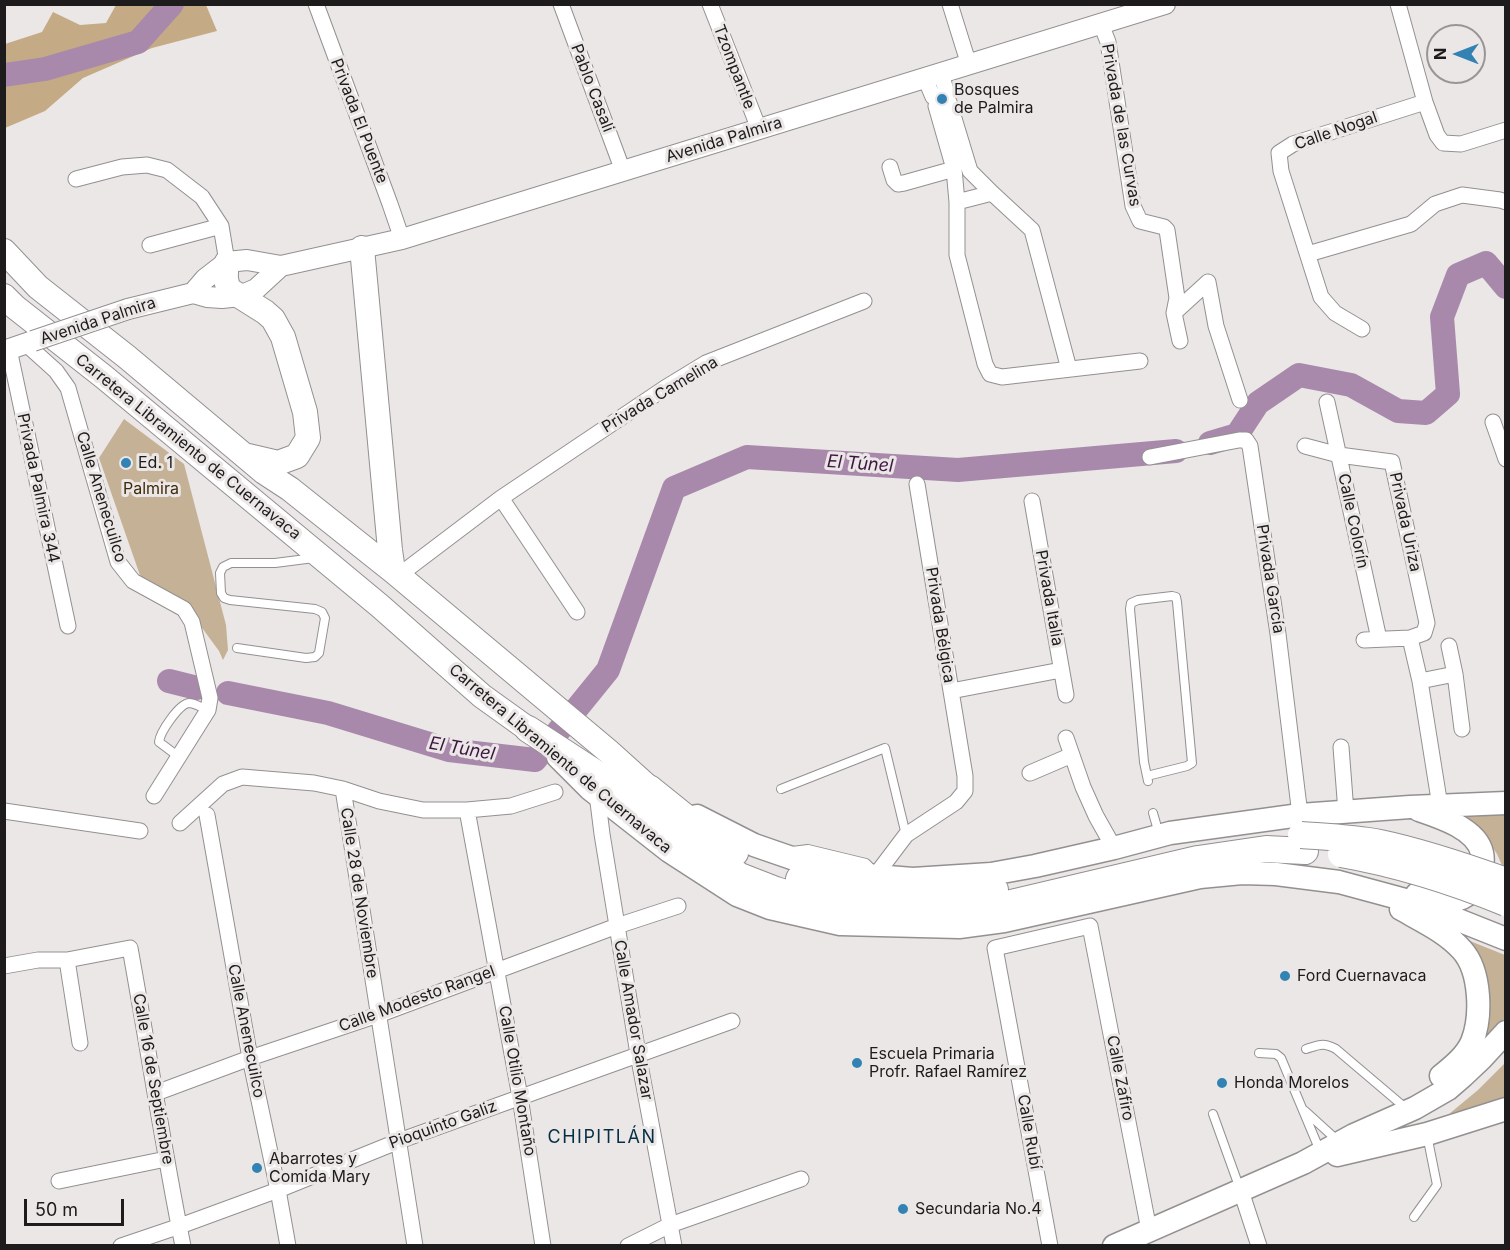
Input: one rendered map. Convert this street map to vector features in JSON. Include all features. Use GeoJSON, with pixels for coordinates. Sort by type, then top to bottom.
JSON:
{"type":"FeatureCollection","features":[{"type":"Feature","properties":{"kind":"highway"},"geometry":{"type":"LineString","coordinates":[[362,248],[389,538],[396,573]]}},
{"type":"Feature","properties":{"kind":"highway","name":"Carretera Libramiento de Cuernavaca"},"geometry":{"type":"LineString","coordinates":[[4,251],[38,287],[264,472],[290,489],[396,573],[649,788]]}},
{"type":"Feature","properties":{"kind":"highway"},"geometry":{"type":"LineString","coordinates":[[228,262],[225,280],[227,286],[273,319],[283,337],[305,412],[308,438],[297,456],[278,463],[246,456]]}},
{"type":"Feature","properties":{"kind":"highway","name":"Carretera Libramiento de Cuernavaca"},"geometry":{"type":"LineString","coordinates":[[4,296],[321,557],[482,696],[528,729]]}},
{"type":"Feature","properties":{"kind":"highway"},"geometry":{"type":"LineString","coordinates":[[528,729],[595,786],[740,876],[776,890],[850,909],[953,913],[999,906],[1198,859],[1266,835],[1338,837],[1380,843],[1425,854],[1506,881]]}},
{"type":"Feature","properties":{"kind":"highway"},"geometry":{"type":"LineString","coordinates":[[649,788],[700,829],[754,864],[805,881],[867,892],[945,895],[997,890],[1041,882],[1192,846],[1339,854],[1370,859],[1458,884],[1506,903]]}},
{"type":"Feature","properties":{"kind":"main road","name":"Avenida Palmira"},"geometry":{"type":"LineString","coordinates":[[228,262],[247,260],[281,266],[402,239],[1165,4]]}},
{"type":"Feature","properties":{"kind":"main road"},"geometry":{"type":"LineString","coordinates":[[193,293],[205,279],[228,262]]}},
{"type":"Feature","properties":{"kind":"main road","name":"Avenida Palmira"},"geometry":{"type":"LineString","coordinates":[[18,346],[128,309],[193,293],[222,298],[240,296],[256,289],[281,266]]}},
{"type":"Feature","properties":{"kind":"main road","name":"Carretera Libramiento de Cuernavaca"},"geometry":{"type":"LineString","coordinates":[[595,786],[669,850],[737,895],[770,908],[840,924],[959,927],[1004,921],[1200,877],[1242,873],[1276,874],[1339,882],[1413,902],[1506,939]]}},
{"type":"Feature","properties":{"kind":"main road","name":"Carretera Libramiento de Cuernavaca"},"geometry":{"type":"LineString","coordinates":[[649,788],[701,819],[754,845],[812,865],[873,876],[913,879],[991,874],[1114,848],[1170,833],[1300,815],[1506,803]]}},
{"type":"Feature","properties":{"kind":"main road"},"geometry":{"type":"LineString","coordinates":[[1410,807],[1459,826],[1474,838],[1500,893],[1502,908],[1506,913]]}},
{"type":"Feature","properties":{"kind":"main road"},"geometry":{"type":"LineString","coordinates":[[1339,882],[1460,898],[1471,892],[1479,881],[1483,865],[1482,852]]}},
{"type":"Feature","properties":{"kind":"main road"},"geometry":{"type":"LineString","coordinates":[[1330,1148],[1418,1095],[1448,1071],[1471,1044],[1475,1032],[1477,983],[1464,952],[1450,938],[1372,891]]}},
{"type":"Feature","properties":{"kind":"main road"},"geometry":{"type":"LineString","coordinates":[[1114,1245],[1240,1191],[1415,1108],[1448,1089],[1506,1032]]}},
{"type":"Feature","properties":{"kind":"main road"},"geometry":{"type":"LineString","coordinates":[[1383,1143],[1459,1099],[1506,1050]]}},
{"type":"Feature","properties":{"kind":"main road"},"geometry":{"type":"LineString","coordinates":[[1330,1148],[1383,1143],[1427,1134],[1506,1110]]}},
{"type":"Feature","properties":{"kind":"street","name":"Privada El Puente"},"geometry":{"type":"LineString","coordinates":[[316,4],[402,239]]}},
{"type":"Feature","properties":{"kind":"street","name":"Pablo Casali"},"geometry":{"type":"LineString","coordinates":[[561,4],[623,171]]}},
{"type":"Feature","properties":{"kind":"street","name":"Tzompantle"},"geometry":{"type":"LineString","coordinates":[[710,4],[759,129]]}},
{"type":"Feature","properties":{"kind":"street"},"geometry":{"type":"LineString","coordinates":[[950,4],[969,65]]}},
{"type":"Feature","properties":{"kind":"street"},"geometry":{"type":"LineString","coordinates":[[1398,4],[1425,102],[1437,135],[1443,143],[1461,144],[1506,130]]}},
{"type":"Feature","properties":{"kind":"street","name":"Privada de las Curvas"},"geometry":{"type":"LineString","coordinates":[[1101,24],[1108,42],[1133,206],[1140,221],[1164,227],[1167,230],[1177,298],[1174,313],[1180,341]]}},
{"type":"Feature","properties":{"kind":"street"},"geometry":{"type":"LineString","coordinates":[[933,76],[970,171],[1032,230],[1069,369]]}},
{"type":"Feature","properties":{"kind":"street"},"geometry":{"type":"LineString","coordinates":[[941,99],[954,169],[957,202],[957,255],[985,364],[990,374],[1002,377],[1140,361]]}},
{"type":"Feature","properties":{"kind":"street","name":"Calle Nogal"},"geometry":{"type":"LineString","coordinates":[[1308,254],[1281,171],[1279,153],[1293,144],[1425,102]]}},
{"type":"Feature","properties":{"kind":"street"},"geometry":{"type":"LineString","coordinates":[[76,179],[122,167],[147,165],[167,170],[202,197],[221,226],[228,262]]}},
{"type":"Feature","properties":{"kind":"street"},"geometry":{"type":"LineString","coordinates":[[890,167],[894,180],[898,184],[954,169]]}},
{"type":"Feature","properties":{"kind":"street"},"geometry":{"type":"LineString","coordinates":[[957,202],[992,193]]}},
{"type":"Feature","properties":{"kind":"street"},"geometry":{"type":"LineString","coordinates":[[1362,329],[1335,313],[1321,297],[1308,254],[1411,224],[1435,204],[1462,195],[1506,202]]}},
{"type":"Feature","properties":{"kind":"street"},"geometry":{"type":"LineString","coordinates":[[150,245],[221,226]]}},
{"type":"Feature","properties":{"kind":"street"},"geometry":{"type":"LineString","coordinates":[[1174,313],[1208,282],[1216,326],[1240,400]]}},
{"type":"Feature","properties":{"kind":"street","name":"Privada Camelina"},"geometry":{"type":"LineString","coordinates":[[396,573],[501,498],[706,363],[864,301]]}},
{"type":"Feature","properties":{"kind":"street","name":"Privada Palmira 344"},"geometry":{"type":"LineString","coordinates":[[18,346],[68,626]]}},
{"type":"Feature","properties":{"kind":"street","name":"Calle Anenecuilco"},"geometry":{"type":"LineString","coordinates":[[18,346],[56,371],[68,388],[118,562],[133,581],[183,609],[192,622],[210,698],[208,710]]}},
{"type":"Feature","properties":{"kind":"street","name":"Calle Colorín"},"geometry":{"type":"LineString","coordinates":[[1327,402],[1339,455],[1371,640],[1417,635]]}},
{"type":"Feature","properties":{"kind":"street"},"geometry":{"type":"LineString","coordinates":[[1493,422],[1506,459]]}},
{"type":"Feature","properties":{"kind":"street","name":"Privada García"},"geometry":{"type":"LineString","coordinates":[[1150,457],[1239,440],[1246,440],[1250,446],[1278,634],[1300,815]]}},
{"type":"Feature","properties":{"kind":"street","name":"Privada Uriza"},"geometry":{"type":"LineString","coordinates":[[1305,446],[1339,455],[1392,462],[1427,623],[1417,635],[1420,681],[1440,806]]}},
{"type":"Feature","properties":{"kind":"street","name":"Privada Bélgica"},"geometry":{"type":"LineString","coordinates":[[917,484],[951,691],[1061,670]]}},
{"type":"Feature","properties":{"kind":"street"},"geometry":{"type":"LineString","coordinates":[[501,498],[577,612]]}},
{"type":"Feature","properties":{"kind":"street","name":"Privada Italia"},"geometry":{"type":"LineString","coordinates":[[1032,501],[1066,695]]}},
{"type":"Feature","properties":{"kind":"street"},"geometry":{"type":"LineString","coordinates":[[1449,646],[1462,729]]}},
{"type":"Feature","properties":{"kind":"street"},"geometry":{"type":"LineString","coordinates":[[1420,681],[1455,674]]}},
{"type":"Feature","properties":{"kind":"street"},"geometry":{"type":"LineString","coordinates":[[873,876],[906,835],[956,802],[965,791],[965,776],[951,691]]}},
{"type":"Feature","properties":{"kind":"street"},"geometry":{"type":"LineString","coordinates":[[154,795],[208,710]]}},
{"type":"Feature","properties":{"kind":"street"},"geometry":{"type":"LineString","coordinates":[[1066,738],[1087,797],[1114,848]]}},
{"type":"Feature","properties":{"kind":"street"},"geometry":{"type":"LineString","coordinates":[[1341,747],[1346,812]]}},
{"type":"Feature","properties":{"kind":"street"},"geometry":{"type":"LineString","coordinates":[[1030,773],[1072,755]]}},
{"type":"Feature","properties":{"kind":"street"},"geometry":{"type":"LineString","coordinates":[[180,823],[223,784],[242,777],[314,783],[343,789],[379,801],[423,810],[467,810],[511,806],[555,792]]}},
{"type":"Feature","properties":{"kind":"street","name":"Calle Amador Salazar"},"geometry":{"type":"LineString","coordinates":[[595,786],[638,1054],[674,1245]]}},
{"type":"Feature","properties":{"kind":"street","name":"Calle 28 de Noviembre"},"geometry":{"type":"LineString","coordinates":[[343,789],[415,1245]]}},
{"type":"Feature","properties":{"kind":"street","name":"Calle Otilio Montaño"},"geometry":{"type":"LineString","coordinates":[[467,810],[498,970],[543,1245]]}},
{"type":"Feature","properties":{"kind":"street"},"geometry":{"type":"LineString","coordinates":[[4,811],[140,831]]}},
{"type":"Feature","properties":{"kind":"street","name":"Calle Anenecuilco"},"geometry":{"type":"LineString","coordinates":[[207,815],[250,1058],[288,1245]]}},
{"type":"Feature","properties":{"kind":"street","name":"Calle Modesto Rangel"},"geometry":{"type":"LineString","coordinates":[[156,1093],[678,906]]}},
{"type":"Feature","properties":{"kind":"street","name":"Calle Zafiro"},"geometry":{"type":"LineString","coordinates":[[995,948],[1090,926],[1149,1230]]}},
{"type":"Feature","properties":{"kind":"street","name":"Calle 16 de Septiembre"},"geometry":{"type":"LineString","coordinates":[[67,960],[130,948],[183,1245]]}},
{"type":"Feature","properties":{"kind":"street","name":"Calle Rubí"},"geometry":{"type":"LineString","coordinates":[[995,948],[1050,1245]]}},
{"type":"Feature","properties":{"kind":"street"},"geometry":{"type":"LineString","coordinates":[[4,966],[38,960],[67,960],[80,1043]]}},
{"type":"Feature","properties":{"kind":"street","name":"Pioquinto Galiz"},"geometry":{"type":"LineString","coordinates":[[121,1245],[180,1226],[278,1190],[399,1141],[732,1021]]}},
{"type":"Feature","properties":{"kind":"street"},"geometry":{"type":"LineString","coordinates":[[59,1180],[166,1159]]}},
{"type":"Feature","properties":{"kind":"street"},"geometry":{"type":"LineString","coordinates":[[628,1245],[670,1225],[801,1179]]}},
{"type":"Feature","properties":{"kind":"street"},"geometry":{"type":"LineString","coordinates":[[1240,1191],[1259,1245]]}},
{"type":"Feature","properties":{"kind":"lane"},"geometry":{"type":"LineString","coordinates":[[237,648],[306,658],[315,657],[319,653],[325,618],[322,612],[315,609],[224,598],[221,593],[220,573],[223,567],[231,563],[275,563],[321,557]]}},
{"type":"Feature","properties":{"kind":"lane"},"geometry":{"type":"LineString","coordinates":[[1172,596],[1176,597],[1177,602],[1192,764],[1147,779],[1131,603],[1172,596]]}},
{"type":"Feature","properties":{"kind":"lane"},"geometry":{"type":"LineString","coordinates":[[179,758],[159,742],[159,735],[180,707],[186,703],[192,703],[208,710]]}},
{"type":"Feature","properties":{"kind":"lane"},"geometry":{"type":"LineString","coordinates":[[781,789],[885,748],[906,835]]}},
{"type":"Feature","properties":{"kind":"lane"},"geometry":{"type":"LineString","coordinates":[[1153,813],[1159,836]]}},
{"type":"Feature","properties":{"kind":"lane"},"geometry":{"type":"LineString","coordinates":[[1306,1049],[1323,1044],[1336,1049],[1402,1105]]}},
{"type":"Feature","properties":{"kind":"lane"},"geometry":{"type":"LineString","coordinates":[[1259,1053],[1276,1054],[1281,1058],[1301,1108],[1330,1148]]}},
{"type":"Feature","properties":{"kind":"lane"},"geometry":{"type":"LineString","coordinates":[[1301,1108],[1330,1148]]}},
{"type":"Feature","properties":{"kind":"lane"},"geometry":{"type":"LineString","coordinates":[[1213,1114],[1240,1191]]}},
{"type":"Feature","properties":{"kind":"lane"},"geometry":{"type":"LineString","coordinates":[[1414,1217],[1437,1185],[1427,1134]]}},
{"type":"Feature","properties":{"kind":"green space","name":"Palmira"},"geometry":{"type":"Polygon","coordinates":[[[124,419],[184,464],[226,625],[228,650],[223,660],[186,606],[142,581],[99,458],[124,419]]]}},
{"type":"Feature","properties":{"kind":"green space"},"geometry":{"type":"Polygon","coordinates":[[[1505,814],[1505,872],[1497,854],[1483,833],[1466,817],[1505,814]]]}},
{"type":"Feature","properties":{"kind":"green space"},"geometry":{"type":"Polygon","coordinates":[[[1460,937],[1505,955],[1505,1017],[1475,1055],[1460,937]]]}},
{"type":"Feature","properties":{"kind":"green space"},"geometry":{"type":"Polygon","coordinates":[[[1505,1063],[1505,1100],[1449,1114],[1478,1090],[1505,1063]]]}},
{"type":"Feature","properties":{"kind":"shaded area"},"geometry":{"type":"Polygon","coordinates":[[[116,5],[206,5],[217,31],[152,48],[83,78],[45,111],[5,128],[5,44],[42,32],[53,12],[80,25],[106,23],[116,5]]]}},
{"type":"Feature","properties":{"kind":"waterway"},"geometry":{"type":"LineString","coordinates":[[4,75],[45,69],[138,42],[172,4]]}},
{"type":"Feature","properties":{"kind":"waterway","name":"El Túnel"},"geometry":{"type":"LineString","coordinates":[[1210,443],[1237,435],[1258,403],[1299,375],[1351,385],[1398,411],[1426,413],[1448,394],[1442,317],[1458,275],[1486,263],[1506,287]]}},
{"type":"Feature","properties":{"kind":"waterway","name":"El Túnel"},"geometry":{"type":"LineString","coordinates":[[228,693],[328,713],[449,750],[535,760],[608,670],[674,488],[747,457],[958,470],[1176,451]]}},
{"type":"Feature","properties":{"kind":"waterway","name":"El Túnel"},"geometry":{"type":"LineString","coordinates":[[169,681],[197,688]]}},
{"type":"Feature","properties":{"kind":"place","name":"Bosques de Palmira"},"geometry":{"type":"Point","coordinates":[942,99]}},
{"type":"Feature","properties":{"kind":"place","name":"Ed. 1"},"geometry":{"type":"Point","coordinates":[126,463]}},
{"type":"Feature","properties":{"kind":"place","name":"Ford Cuernavaca"},"geometry":{"type":"Point","coordinates":[1285,976]}},
{"type":"Feature","properties":{"kind":"place","name":"Escuela Primaria Profr. Rafael Ramírez"},"geometry":{"type":"Point","coordinates":[857,1063]}},
{"type":"Feature","properties":{"kind":"place","name":"Honda Morelos"},"geometry":{"type":"Point","coordinates":[1222,1083]}},
{"type":"Feature","properties":{"kind":"place","name":"Abarrotes y Comida Mary"},"geometry":{"type":"Point","coordinates":[257,1168]}},
{"type":"Feature","properties":{"kind":"place","name":"Secundaria No.4"},"geometry":{"type":"Point","coordinates":[903,1209]}},
{"type":"Feature","properties":{"kind":"district","name":"CHIPITLÁN"},"geometry":{"type":"Point","coordinates":[602,1138]}}]}
